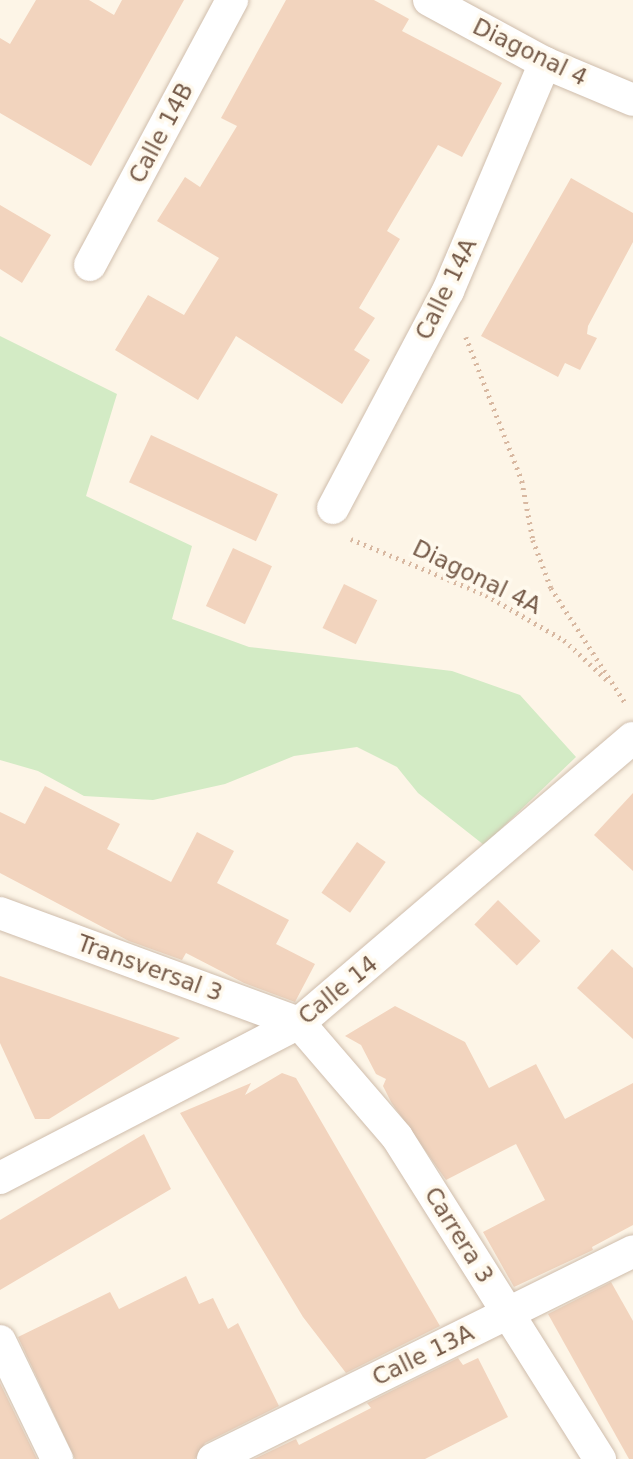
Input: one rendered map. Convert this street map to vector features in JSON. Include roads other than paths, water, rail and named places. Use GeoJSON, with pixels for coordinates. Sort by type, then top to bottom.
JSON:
{"type":"FeatureCollection","features":[{"type":"Feature","properties":{"kind":"street","name":"Calle 14B"},"geometry":{"type":"LineString","coordinates":[[90,265],[232,0]]}},
{"type":"Feature","properties":{"kind":"street","name":"Diagonal 4"},"geometry":{"type":"LineString","coordinates":[[429,0],[545,63],[633,100]]}},
{"type":"Feature","properties":{"kind":"street","name":"Calle 14A"},"geometry":{"type":"LineString","coordinates":[[333,508],[448,291],[545,63]]}},
{"type":"Feature","properties":{"kind":"street","name":"Calle 14"},"geometry":{"type":"LineString","coordinates":[[0,1178],[299,1023],[633,738]]}},
{"type":"Feature","properties":{"kind":"street","name":"Transversal 3"},"geometry":{"type":"LineString","coordinates":[[0,913],[299,1023]]}},
{"type":"Feature","properties":{"kind":"street","name":"Carrera 3"},"geometry":{"type":"LineString","coordinates":[[299,1023],[397,1137],[600,1459]]}},
{"type":"Feature","properties":{"kind":"street","name":"Calle 13A"},"geometry":{"type":"LineString","coordinates":[[213,1459],[633,1251]]}},
{"type":"Feature","properties":{"kind":"street"},"geometry":{"type":"LineString","coordinates":[[0,1341],[57,1459]]}}]}
